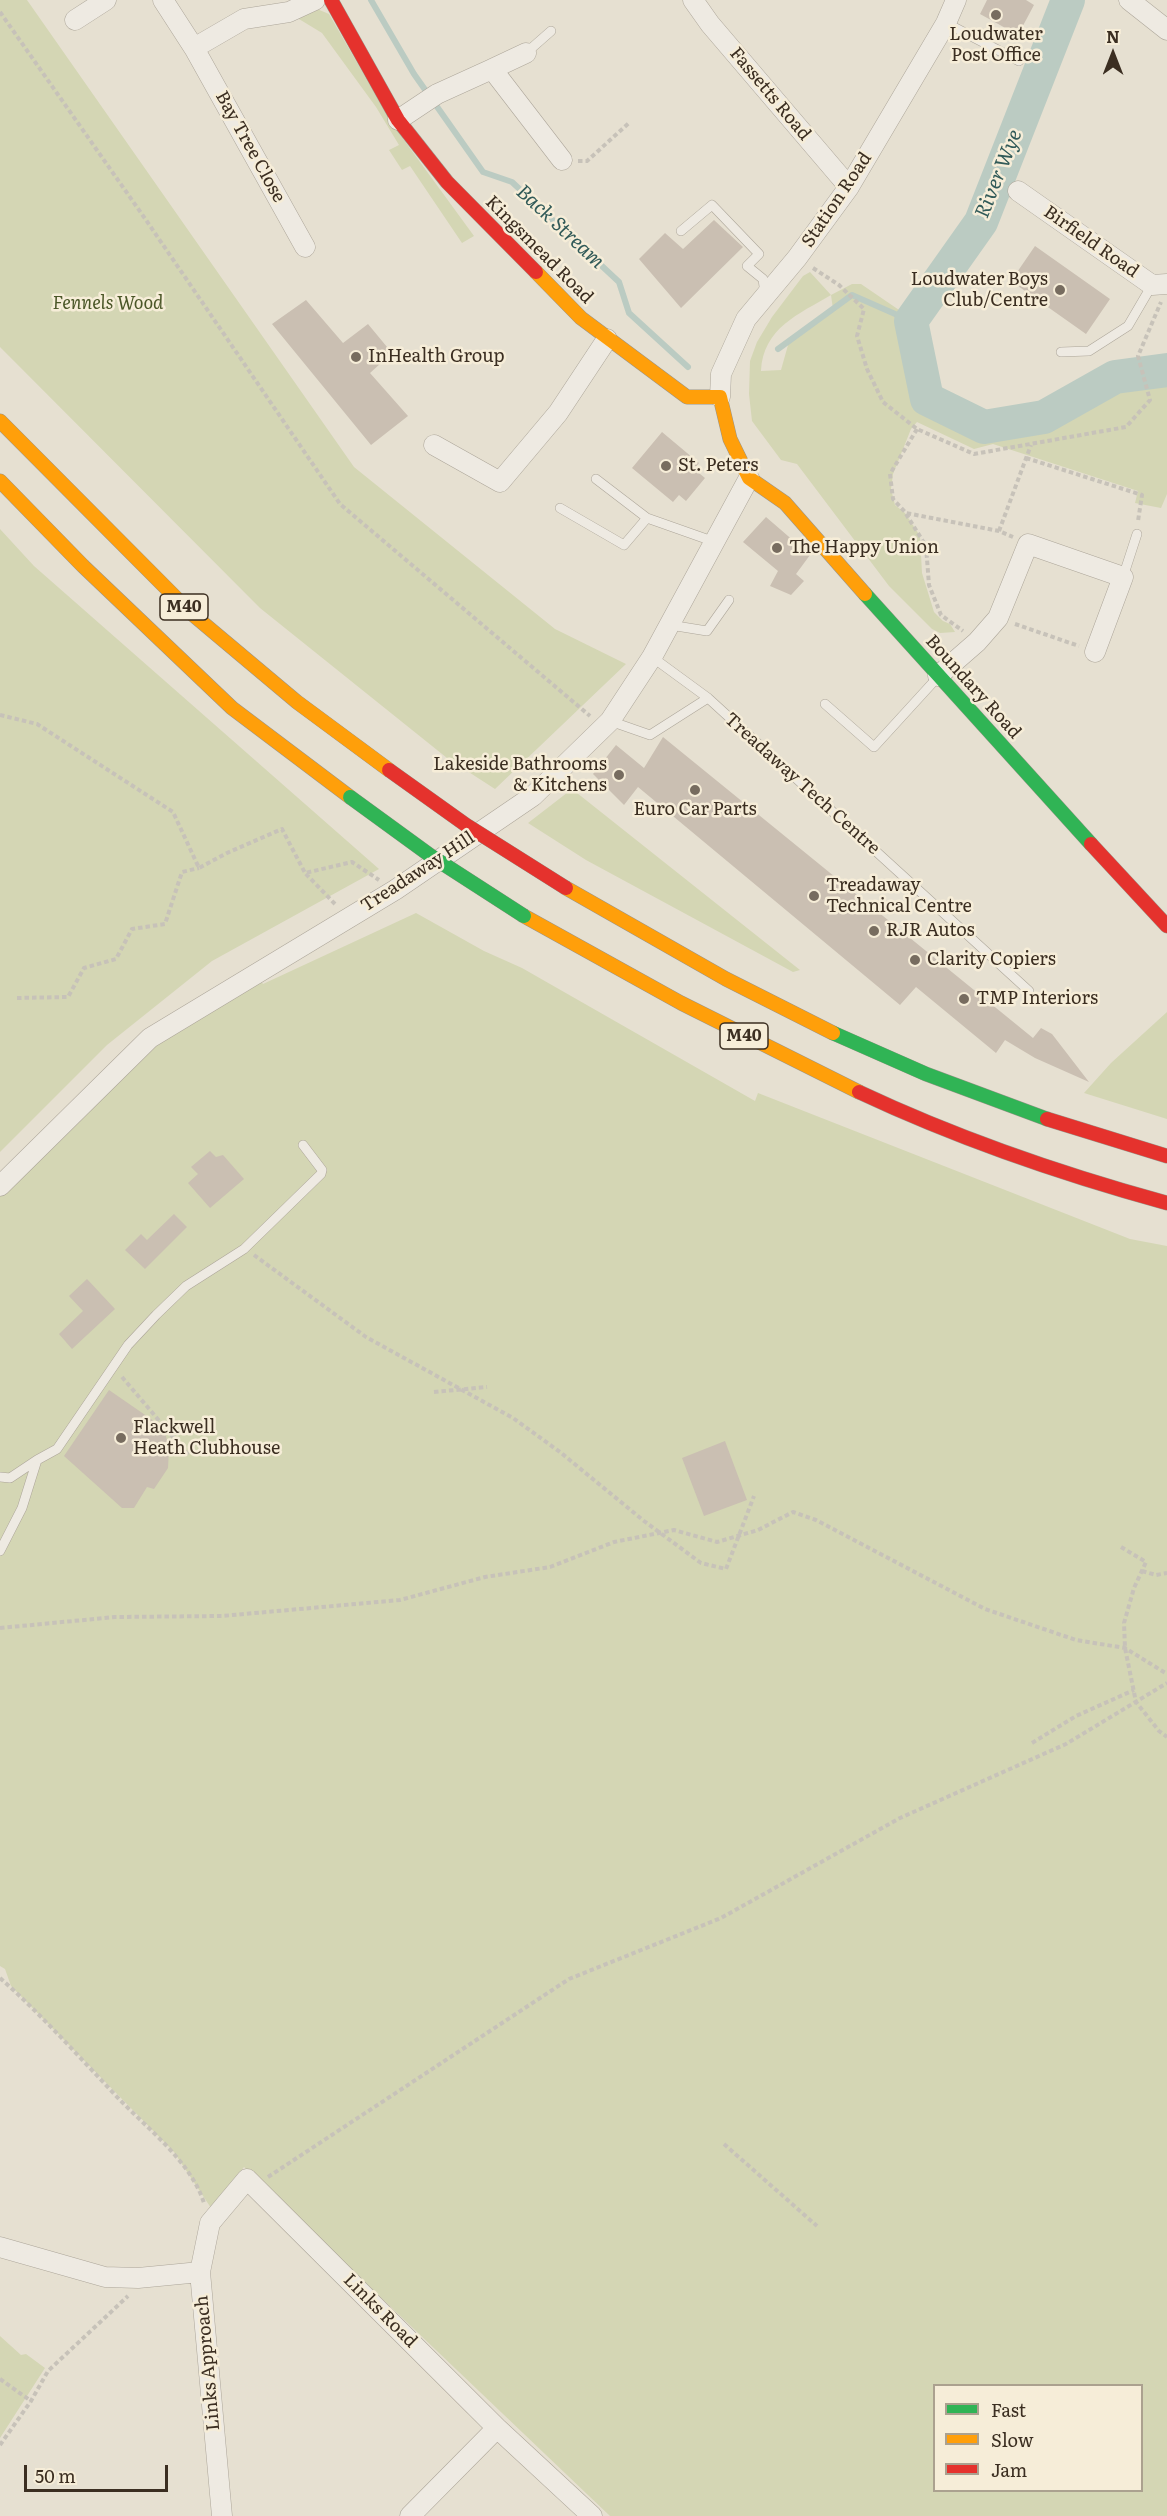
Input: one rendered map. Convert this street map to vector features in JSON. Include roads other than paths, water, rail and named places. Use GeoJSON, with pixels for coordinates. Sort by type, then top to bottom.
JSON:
{"type":"FeatureCollection","features":[{"type":"Feature","properties":{"kind":"main road","name":"Kingsmead Road"},"geometry":{"type":"LineString","coordinates":[[331,0],[398,120],[447,182],[580,318],[687,396],[720,397]]}},
{"type":"Feature","properties":{"kind":"main road"},"geometry":{"type":"LineString","coordinates":[[720,397],[730,439],[749,478]]}},
{"type":"Feature","properties":{"kind":"main road","name":"M40"},"geometry":{"type":"LineString","coordinates":[[0,421],[191,613],[297,702],[466,825],[566,888],[662,944],[797,1015],[890,1059],[1073,1130],[1167,1156]]}},
{"type":"Feature","properties":{"kind":"main road","name":"Boundary Road"},"geometry":{"type":"LineString","coordinates":[[749,478],[785,503],[938,676],[1167,926]]}},
{"type":"Feature","properties":{"kind":"main road","name":"M40"},"geometry":{"type":"LineString","coordinates":[[0,481],[83,566],[232,708],[431,856],[524,916],[592,957],[839,1083],[972,1142],[1119,1190],[1167,1203]]}},
{"type":"Feature","properties":{"kind":"street"},"geometry":{"type":"LineString","coordinates":[[75,20],[105,0]]}},
{"type":"Feature","properties":{"kind":"street","name":"Bay Tree Close"},"geometry":{"type":"LineString","coordinates":[[163,0],[194,48],[305,247]]}},
{"type":"Feature","properties":{"kind":"street"},"geometry":{"type":"LineString","coordinates":[[194,48],[244,19],[289,12],[315,0]]}},
{"type":"Feature","properties":{"kind":"street","name":"Fassetts Road"},"geometry":{"type":"LineString","coordinates":[[693,0],[710,24],[849,187]]}},
{"type":"Feature","properties":{"kind":"street","name":"Station Road"},"geometry":{"type":"LineString","coordinates":[[720,397],[721,374],[746,319],[797,258],[849,187],[946,23],[956,0]]}},
{"type":"Feature","properties":{"kind":"street"},"geometry":{"type":"LineString","coordinates":[[1129,0],[1167,30]]}},
{"type":"Feature","properties":{"kind":"street"},"geometry":{"type":"LineString","coordinates":[[398,120],[437,94],[526,53]]}},
{"type":"Feature","properties":{"kind":"street"},"geometry":{"type":"LineString","coordinates":[[492,69],[562,160]]}},
{"type":"Feature","properties":{"kind":"street","name":"Birfield Road"},"geometry":{"type":"LineString","coordinates":[[1018,190],[1161,289]]}},
{"type":"Feature","properties":{"kind":"street"},"geometry":{"type":"LineString","coordinates":[[434,445],[500,482],[558,413],[607,339]]}},
{"type":"Feature","properties":{"kind":"street","name":"Treadaway Hill"},"geometry":{"type":"LineString","coordinates":[[0,1186],[150,1038],[395,890],[534,796],[607,724],[652,657],[749,478]]}},
{"type":"Feature","properties":{"kind":"street"},"geometry":{"type":"LineString","coordinates":[[938,676],[978,642],[998,618],[1028,544],[1123,577],[1095,652]]}},
{"type":"Feature","properties":{"kind":"street","name":"Links Road"},"geometry":{"type":"LineString","coordinates":[[200,2272],[210,2223],[247,2179],[497,2428],[592,2516]]}},
{"type":"Feature","properties":{"kind":"street","name":"Links Approach"},"geometry":{"type":"LineString","coordinates":[[0,2247],[135,2285],[200,2272],[222,2516]]}},
{"type":"Feature","properties":{"kind":"street"},"geometry":{"type":"LineString","coordinates":[[410,2516],[497,2428]]}},
{"type":"Feature","properties":{"kind":"lane"},"geometry":{"type":"LineString","coordinates":[[946,23],[1019,61]]}},
{"type":"Feature","properties":{"kind":"lane"},"geometry":{"type":"LineString","coordinates":[[526,53],[551,31]]}},
{"type":"Feature","properties":{"kind":"lane"},"geometry":{"type":"LineString","coordinates":[[681,231],[712,205],[759,255],[747,266],[763,279],[765,297]]}},
{"type":"Feature","properties":{"kind":"lane"},"geometry":{"type":"LineString","coordinates":[[1061,352],[1089,351],[1128,326],[1161,289]]}},
{"type":"Feature","properties":{"kind":"lane"},"geometry":{"type":"LineString","coordinates":[[596,479],[647,518],[715,542]]}},
{"type":"Feature","properties":{"kind":"lane"},"geometry":{"type":"LineString","coordinates":[[560,508],[624,545],[647,518]]}},
{"type":"Feature","properties":{"kind":"lane"},"geometry":{"type":"LineString","coordinates":[[1123,577],[1137,534]]}},
{"type":"Feature","properties":{"kind":"lane"},"geometry":{"type":"LineString","coordinates":[[670,625],[707,631],[729,600]]}},
{"type":"Feature","properties":{"kind":"lane","name":"Treadaway Tech Centre"},"geometry":{"type":"LineString","coordinates":[[652,657],[708,698],[1029,991]]}},
{"type":"Feature","properties":{"kind":"lane"},"geometry":{"type":"LineString","coordinates":[[825,704],[874,747],[938,676]]}},
{"type":"Feature","properties":{"kind":"lane","name":"Treadaway Tech Centre"},"geometry":{"type":"LineString","coordinates":[[607,724],[650,735],[708,698]]}},
{"type":"Feature","properties":{"kind":"lane"},"geometry":{"type":"LineString","coordinates":[[0,1477],[10,1478],[57,1449],[128,1345],[186,1286],[244,1249],[321,1174],[322,1170],[303,1145]]}},
{"type":"Feature","properties":{"kind":"lane"},"geometry":{"type":"LineString","coordinates":[[0,1551],[22,1508],[37,1460]]}},
{"type":"Feature","properties":{"kind":"waterway","name":"Back Stream"},"geometry":{"type":"LineString","coordinates":[[371,0],[414,74],[483,172],[512,182],[619,282],[629,313],[688,367]]}},
{"type":"Feature","properties":{"kind":"waterway","name":"River Wye"},"geometry":{"type":"LineString","coordinates":[[1068,0],[981,222],[911,321],[927,399],[984,427],[1044,417],[1115,377],[1167,370]]}},
{"type":"Feature","properties":{"kind":"waterway"},"geometry":{"type":"LineString","coordinates":[[778,349],[852,295],[911,321]]}},
{"type":"Feature","properties":{"kind":"place","name":"Loudwater Post Office"},"geometry":{"type":"Point","coordinates":[996,15]}},
{"type":"Feature","properties":{"kind":"place","name":"Loudwater Boys Club/Centre"},"geometry":{"type":"Point","coordinates":[1060,290]}},
{"type":"Feature","properties":{"kind":"place","name":"InHealth Group"},"geometry":{"type":"Point","coordinates":[356,357]}},
{"type":"Feature","properties":{"kind":"place","name":"St. Peters"},"geometry":{"type":"Point","coordinates":[666,466]}},
{"type":"Feature","properties":{"kind":"place","name":"The Happy Union"},"geometry":{"type":"Point","coordinates":[777,548]}},
{"type":"Feature","properties":{"kind":"place","name":"Lakeside Bathrooms & Kitchens"},"geometry":{"type":"Point","coordinates":[619,775]}},
{"type":"Feature","properties":{"kind":"place","name":"Euro Car Parts"},"geometry":{"type":"Point","coordinates":[695,790]}},
{"type":"Feature","properties":{"kind":"place","name":"Treadaway Technical Centre"},"geometry":{"type":"Point","coordinates":[814,896]}},
{"type":"Feature","properties":{"kind":"place","name":"RJR Autos"},"geometry":{"type":"Point","coordinates":[874,931]}},
{"type":"Feature","properties":{"kind":"place","name":"Clarity Copiers"},"geometry":{"type":"Point","coordinates":[915,960]}},
{"type":"Feature","properties":{"kind":"place","name":"TMP Interiors"},"geometry":{"type":"Point","coordinates":[964,999]}},
{"type":"Feature","properties":{"kind":"place","name":"Flackwell Heath Clubhouse"},"geometry":{"type":"Point","coordinates":[121,1438]}},
{"type":"Feature","properties":{"kind":"park label","name":"Fennels Wood"},"geometry":{"type":"Point","coordinates":[108,304]}}]}
